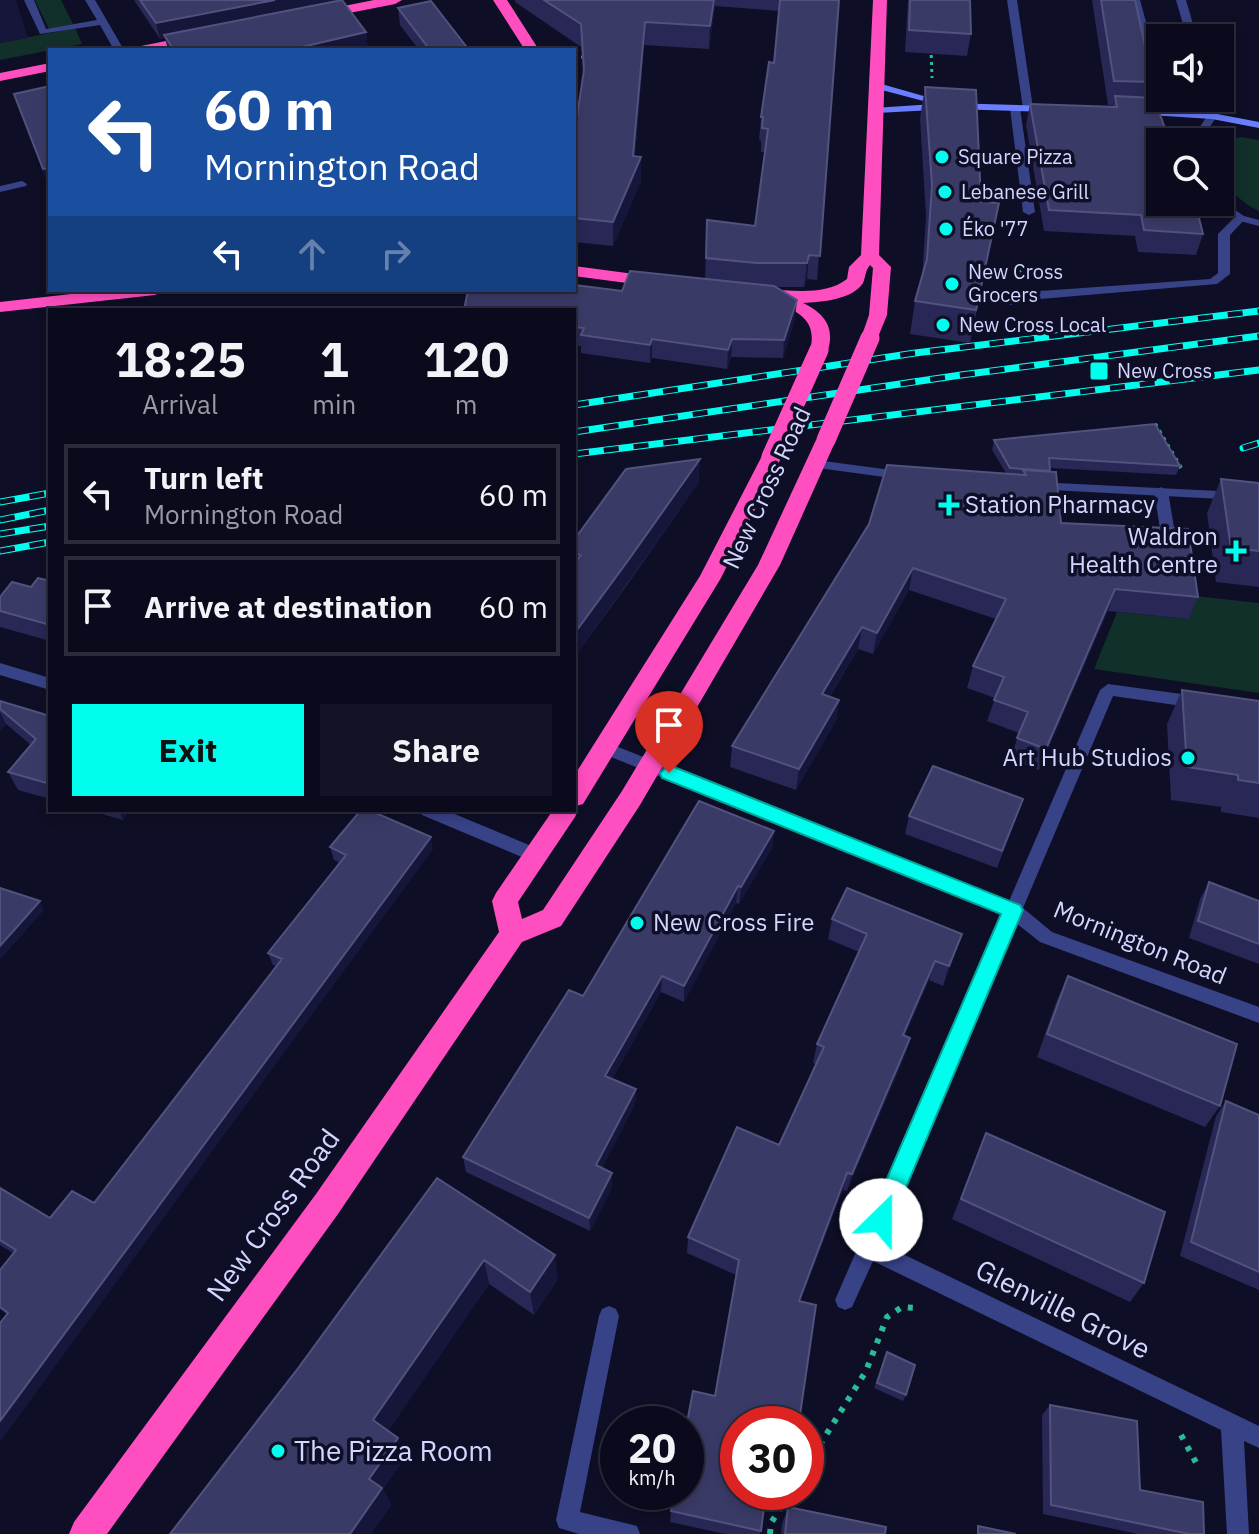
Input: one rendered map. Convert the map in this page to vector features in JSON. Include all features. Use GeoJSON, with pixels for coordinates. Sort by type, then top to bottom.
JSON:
{"type":"FeatureCollection","features":[{"type":"Feature","properties":{"kind":"highway"},"geometry":{"type":"LineString","coordinates":[[302,18],[395,0]]}},
{"type":"Feature","properties":{"kind":"highway"},"geometry":{"type":"LineString","coordinates":[[500,0],[531,48]]}},
{"type":"Feature","properties":{"kind":"highway","name":"New Cross Road"},"geometry":{"type":"LineString","coordinates":[[86,1534],[327,1204],[513,934],[552,918],[650,765],[769,565],[819,458],[878,315],[882,267],[870,256],[880,0]]}},
{"type":"Feature","properties":{"kind":"highway"},"geometry":{"type":"LineString","coordinates":[[152,48],[210,37]]}},
{"type":"Feature","properties":{"kind":"highway"},"geometry":{"type":"LineString","coordinates":[[0,77],[48,67]]}},
{"type":"Feature","properties":{"kind":"highway"},"geometry":{"type":"LineString","coordinates":[[739,292],[769,296],[842,291],[855,281],[858,267],[870,256]]}},
{"type":"Feature","properties":{"kind":"highway"},"geometry":{"type":"LineString","coordinates":[[576,271],[679,284]]}},
{"type":"Feature","properties":{"kind":"highway"},"geometry":{"type":"LineString","coordinates":[[0,307],[137,292]]}},
{"type":"Feature","properties":{"kind":"highway","name":"New Cross Road"},"geometry":{"type":"LineString","coordinates":[[576,794],[607,749],[710,578],[771,457],[819,350],[824,335],[818,319],[797,305],[769,296]]}},
{"type":"Feature","properties":{"kind":"highway"},"geometry":{"type":"LineString","coordinates":[[513,934],[505,901],[565,812]]}},
{"type":"Feature","properties":{"kind":"main road"},"geometry":{"type":"LineString","coordinates":[[878,86],[952,106]]}},
{"type":"Feature","properties":{"kind":"main road"},"geometry":{"type":"LineString","coordinates":[[877,110],[952,106],[1058,109]]}},
{"type":"Feature","properties":{"kind":"main road"},"geometry":{"type":"LineString","coordinates":[[1132,112],[1212,116],[1259,125]]}},
{"type":"Feature","properties":{"kind":"street"},"geometry":{"type":"LineString","coordinates":[[29,0],[43,32],[103,22]]}},
{"type":"Feature","properties":{"kind":"street"},"geometry":{"type":"LineString","coordinates":[[90,0],[118,48]]}},
{"type":"Feature","properties":{"kind":"street"},"geometry":{"type":"LineString","coordinates":[[1012,0],[1028,108]]}},
{"type":"Feature","properties":{"kind":"street"},"geometry":{"type":"LineString","coordinates":[[1135,0],[1146,43]]}},
{"type":"Feature","properties":{"kind":"street"},"geometry":{"type":"LineString","coordinates":[[1181,0],[1188,24]]}},
{"type":"Feature","properties":{"kind":"street"},"geometry":{"type":"LineString","coordinates":[[1015,108],[1029,212]]}},
{"type":"Feature","properties":{"kind":"street"},"geometry":{"type":"LineString","coordinates":[[1204,128],[1212,116],[1211,112]]}},
{"type":"Feature","properties":{"kind":"street"},"geometry":{"type":"LineString","coordinates":[[0,189],[22,184]]}},
{"type":"Feature","properties":{"kind":"street"},"geometry":{"type":"LineString","coordinates":[[1234,214],[1259,223]]}},
{"type":"Feature","properties":{"kind":"street"},"geometry":{"type":"LineString","coordinates":[[1010,301],[1040,295],[1213,282],[1224,274],[1224,234],[1240,218]]}},
{"type":"Feature","properties":{"kind":"street"},"geometry":{"type":"LineString","coordinates":[[819,458],[870,474],[917,477]]}},
{"type":"Feature","properties":{"kind":"street"},"geometry":{"type":"LineString","coordinates":[[1025,485],[1259,497]]}},
{"type":"Feature","properties":{"kind":"street"},"geometry":{"type":"LineString","coordinates":[[1140,538],[1169,540],[1161,491]]}},
{"type":"Feature","properties":{"kind":"street"},"geometry":{"type":"LineString","coordinates":[[0,669],[48,683]]}},
{"type":"Feature","properties":{"kind":"street"},"geometry":{"type":"LineString","coordinates":[[845,1300],[1108,690],[1214,705]]}},
{"type":"Feature","properties":{"kind":"street","name":"Mornington Road"},"geometry":{"type":"LineString","coordinates":[[607,749],[1013,910],[1046,937],[1259,1015]]}},
{"type":"Feature","properties":{"kind":"street"},"geometry":{"type":"LineString","coordinates":[[433,812],[535,855]]}},
{"type":"Feature","properties":{"kind":"street","name":"Glenville Grove"},"geometry":{"type":"LineString","coordinates":[[868,1248],[1259,1437]]}},
{"type":"Feature","properties":{"kind":"street"},"geometry":{"type":"LineString","coordinates":[[609,1316],[567,1520],[629,1534]]}},
{"type":"Feature","properties":{"kind":"street"},"geometry":{"type":"LineString","coordinates":[[1232,1424],[1238,1534]]}},
{"type":"Feature","properties":{"kind":"path"},"geometry":{"type":"LineString","coordinates":[[931,36],[932,82]]}},
{"type":"Feature","properties":{"kind":"path"},"geometry":{"type":"LineString","coordinates":[[576,57],[602,57]]}},
{"type":"Feature","properties":{"kind":"path"},"geometry":{"type":"LineString","coordinates":[[576,74],[587,72]]}},
{"type":"Feature","properties":{"kind":"path"},"geometry":{"type":"LineString","coordinates":[[578,84],[586,83]]}},
{"type":"Feature","properties":{"kind":"path"},"geometry":{"type":"LineString","coordinates":[[577,94],[585,92]]}},
{"type":"Feature","properties":{"kind":"path"},"geometry":{"type":"LineString","coordinates":[[975,265],[1028,271],[1040,295]]}},
{"type":"Feature","properties":{"kind":"path"},"geometry":{"type":"LineString","coordinates":[[1155,424],[1186,476]]}},
{"type":"Feature","properties":{"kind":"path"},"geometry":{"type":"LineString","coordinates":[[824,1438],[866,1371],[887,1317],[902,1304],[930,1310]]}},
{"type":"Feature","properties":{"kind":"path"},"geometry":{"type":"LineString","coordinates":[[1179,1433],[1199,1464],[1200,1475]]}},
{"type":"Feature","properties":{"kind":"path"},"geometry":{"type":"LineString","coordinates":[[770,1534],[771,1523],[779,1510]]}},
{"type":"Feature","properties":{"kind":"green space"},"geometry":{"type":"Polygon","coordinates":[[[35,0],[61,0],[73,24],[49,29],[35,0]]]}},
{"type":"Feature","properties":{"kind":"green space"},"geometry":{"type":"Polygon","coordinates":[[[75,28],[82,44],[48,48],[48,51],[0,60],[0,43],[75,28]]]}},
{"type":"Feature","properties":{"kind":"green space"},"geometry":{"type":"Polygon","coordinates":[[[1234,139],[1259,140],[1259,211],[1234,193],[1234,139]]]}},
{"type":"Feature","properties":{"kind":"green space"},"geometry":{"type":"Polygon","coordinates":[[[1186,595],[1259,603],[1259,693],[1094,669],[1117,612],[1188,619],[1186,595]]]}},
{"type":"Feature","properties":{"kind":"building"},"geometry":{"type":"Polygon","coordinates":[[[140,0],[275,0],[156,23],[140,0]]]}},
{"type":"Feature","properties":{"kind":"building"},"geometry":{"type":"Polygon","coordinates":[[[342,0],[366,32],[298,48],[173,48],[164,35],[342,0]]]}},
{"type":"Feature","properties":{"kind":"building"},"geometry":{"type":"Polygon","coordinates":[[[544,0],[714,0],[710,26],[645,22],[633,156],[641,157],[613,222],[576,218],[576,124],[584,70],[581,24],[544,0]]]}},
{"type":"Feature","properties":{"kind":"building"},"geometry":{"type":"Polygon","coordinates":[[[780,0],[839,0],[820,256],[809,255],[807,263],[756,263],[706,258],[707,220],[755,226],[768,129],[762,128],[761,117],[769,62],[774,63],[780,0]]]}},
{"type":"Feature","properties":{"kind":"building"},"geometry":{"type":"Polygon","coordinates":[[[910,0],[970,0],[971,34],[909,30],[910,0]]]}},
{"type":"Feature","properties":{"kind":"building"},"geometry":{"type":"Polygon","coordinates":[[[1101,0],[1135,0],[1146,50],[1146,82],[1114,81],[1101,0]]]}},
{"type":"Feature","properties":{"kind":"building"},"geometry":{"type":"Polygon","coordinates":[[[431,1],[467,48],[428,48],[398,8],[431,1]]]}},
{"type":"Feature","properties":{"kind":"building"},"geometry":{"type":"Polygon","coordinates":[[[48,86],[48,168],[43,169],[14,94],[48,86]]]}},
{"type":"Feature","properties":{"kind":"building"},"geometry":{"type":"Polygon","coordinates":[[[925,87],[976,90],[981,202],[999,203],[976,310],[915,301],[927,259],[932,185],[925,87]]]}},
{"type":"Feature","properties":{"kind":"building"},"geometry":{"type":"Polygon","coordinates":[[[1115,96],[1146,98],[1146,112],[1159,112],[1165,128],[1146,128],[1146,216],[1198,216],[1203,234],[1144,230],[1141,215],[1049,210],[1030,104],[1117,107],[1115,96]]]}},
{"type":"Feature","properties":{"kind":"building"},"geometry":{"type":"Polygon","coordinates":[[[630,271],[774,286],[797,300],[784,340],[732,339],[728,350],[652,339],[650,345],[581,335],[584,328],[576,327],[576,308],[464,308],[468,292],[576,292],[576,285],[622,291],[630,271]]]}},
{"type":"Feature","properties":{"kind":"building","name":"New Cross"},"geometry":{"type":"Polygon","coordinates":[[[1155,424],[1180,466],[1049,458],[1050,471],[1010,468],[994,440],[1155,424]]]}},
{"type":"Feature","properties":{"kind":"building"},"geometry":{"type":"Polygon","coordinates":[[[700,459],[576,631],[576,562],[581,555],[576,554],[576,537],[626,469],[700,459]]]}},
{"type":"Feature","properties":{"kind":"building"},"geometry":{"type":"Polygon","coordinates":[[[887,465],[1026,475],[1023,470],[1056,472],[1061,523],[1188,529],[1198,597],[1115,589],[1046,749],[1017,738],[1028,712],[994,700],[1004,677],[973,666],[1006,599],[913,568],[877,633],[862,627],[822,694],[839,700],[799,769],[732,746],[869,524],[887,465]]]}},
{"type":"Feature","properties":{"kind":"building"},"geometry":{"type":"Polygon","coordinates":[[[1221,479],[1259,483],[1259,551],[1231,548],[1221,479]]]}},
{"type":"Feature","properties":{"kind":"building"},"geometry":{"type":"Polygon","coordinates":[[[38,578],[48,580],[48,624],[0,611],[0,597],[12,582],[31,587],[38,578]]]}},
{"type":"Feature","properties":{"kind":"building"},"geometry":{"type":"Polygon","coordinates":[[[1182,690],[1259,701],[1259,783],[1238,780],[1238,775],[1187,767],[1182,690]]]}},
{"type":"Feature","properties":{"kind":"building"},"geometry":{"type":"Polygon","coordinates":[[[0,701],[48,715],[48,783],[8,772],[36,739],[0,709],[0,701]]]}},
{"type":"Feature","properties":{"kind":"building"},"geometry":{"type":"Polygon","coordinates":[[[933,766],[1023,799],[1002,851],[909,816],[933,766]]]}},
{"type":"Feature","properties":{"kind":"building"},"geometry":{"type":"Polygon","coordinates":[[[699,801],[774,831],[741,887],[738,886],[684,986],[662,976],[605,1076],[636,1089],[596,1165],[612,1173],[589,1218],[463,1157],[569,990],[583,996],[699,801]]]}},
{"type":"Feature","properties":{"kind":"building"},"geometry":{"type":"Polygon","coordinates":[[[359,812],[374,812],[431,837],[0,1421],[0,1323],[8,1313],[0,1307],[0,1270],[16,1250],[0,1240],[0,1188],[50,1218],[72,1191],[94,1203],[282,959],[268,953],[346,855],[330,847],[359,812]]]}},
{"type":"Feature","properties":{"kind":"building"},"geometry":{"type":"Polygon","coordinates":[[[1209,882],[1259,901],[1259,944],[1198,921],[1209,882]]]}},
{"type":"Feature","properties":{"kind":"building"},"geometry":{"type":"Polygon","coordinates":[[[0,888],[40,901],[0,946],[0,888]]]}},
{"type":"Feature","properties":{"kind":"building"},"geometry":{"type":"Polygon","coordinates":[[[847,888],[962,934],[949,966],[935,961],[903,1035],[910,1038],[852,1174],[847,1173],[799,1301],[816,1305],[801,1406],[720,1406],[720,1510],[764,1510],[761,1531],[671,1511],[704,1510],[704,1406],[690,1406],[693,1391],[715,1396],[739,1260],[688,1237],[737,1127],[779,1145],[824,1047],[817,1044],[867,934],[832,919],[847,888]]]}},
{"type":"Feature","properties":{"kind":"building"},"geometry":{"type":"Polygon","coordinates":[[[1068,976],[1237,1044],[1220,1106],[1047,1034],[1068,976]]]}},
{"type":"Feature","properties":{"kind":"building"},"geometry":{"type":"Polygon","coordinates":[[[1226,1101],[1259,1115],[1259,1272],[1191,1242],[1226,1101]]]}},
{"type":"Feature","properties":{"kind":"building"},"geometry":{"type":"Polygon","coordinates":[[[986,1133],[1165,1212],[1144,1283],[961,1199],[986,1133]]]}},
{"type":"Feature","properties":{"kind":"building"},"geometry":{"type":"Polygon","coordinates":[[[437,1178],[555,1255],[530,1292],[484,1260],[373,1420],[398,1438],[369,1479],[382,1488],[350,1534],[170,1534],[299,1367],[437,1178]]]}},
{"type":"Feature","properties":{"kind":"building"},"geometry":{"type":"Polygon","coordinates":[[[887,1352],[915,1365],[906,1395],[877,1383],[887,1352]]]}},
{"type":"Feature","properties":{"kind":"building"},"geometry":{"type":"Polygon","coordinates":[[[1050,1405],[1137,1421],[1140,1490],[1203,1502],[1204,1534],[1189,1534],[1051,1505],[1050,1405]]]}},
{"type":"Feature","properties":{"kind":"building"},"geometry":{"type":"Polygon","coordinates":[[[788,1510],[803,1510],[886,1527],[885,1534],[785,1534],[788,1510]]]}},
{"type":"Feature","properties":{"kind":"building"},"geometry":{"type":"Polygon","coordinates":[[[978,1526],[1016,1534],[978,1534],[978,1526]]]}},
{"type":"Feature","properties":{"kind":"railway"},"geometry":{"type":"LineString","coordinates":[[576,405],[915,353],[1259,311]]}},
{"type":"Feature","properties":{"kind":"railway"},"geometry":{"type":"LineString","coordinates":[[576,432],[961,375],[1259,336]]}},
{"type":"Feature","properties":{"kind":"railway"},"geometry":{"type":"LineString","coordinates":[[576,454],[1259,370]]}},
{"type":"Feature","properties":{"kind":"railway"},"geometry":{"type":"LineString","coordinates":[[1243,448],[1259,443]]}},
{"type":"Feature","properties":{"kind":"railway"},"geometry":{"type":"LineString","coordinates":[[0,502],[48,493]]}},
{"type":"Feature","properties":{"kind":"railway"},"geometry":{"type":"LineString","coordinates":[[0,520],[48,510]]}},
{"type":"Feature","properties":{"kind":"railway"},"geometry":{"type":"LineString","coordinates":[[0,534],[48,526]]}},
{"type":"Feature","properties":{"kind":"railway"},"geometry":{"type":"LineString","coordinates":[[0,551],[48,542]]}},
{"type":"Feature","properties":{"kind":"place","name":"Square Pizza"},"geometry":{"type":"Point","coordinates":[942,157]}},
{"type":"Feature","properties":{"kind":"place","name":"Lebanese Grill"},"geometry":{"type":"Point","coordinates":[945,192]}},
{"type":"Feature","properties":{"kind":"place","name":"Éko '77"},"geometry":{"type":"Point","coordinates":[946,229]}},
{"type":"Feature","properties":{"kind":"place","name":"New Cross Grocers"},"geometry":{"type":"Point","coordinates":[952,284]}},
{"type":"Feature","properties":{"kind":"place","name":"New Cross Local"},"geometry":{"type":"Point","coordinates":[943,325]}},
{"type":"Feature","properties":{"kind":"place","name":"New Cross"},"geometry":{"type":"Point","coordinates":[1099,371]}},
{"type":"Feature","properties":{"kind":"place","name":"Station Pharmacy"},"geometry":{"type":"Point","coordinates":[949,505]}},
{"type":"Feature","properties":{"kind":"place","name":"Waldron Health Centre"},"geometry":{"type":"Point","coordinates":[1236,551]}},
{"type":"Feature","properties":{"kind":"place","name":"Art Hub Studios"},"geometry":{"type":"Point","coordinates":[1188,758]}},
{"type":"Feature","properties":{"kind":"place","name":"New Cross Fire"},"geometry":{"type":"Point","coordinates":[637,923]}},
{"type":"Feature","properties":{"kind":"place","name":"The Pizza Room"},"geometry":{"type":"Point","coordinates":[278,1451]}},
{"type":"Feature","properties":{"kind":"route"},"geometry":{"type":"LineString","coordinates":[[669,773],[1013,910],[881,1220]]}}]}
